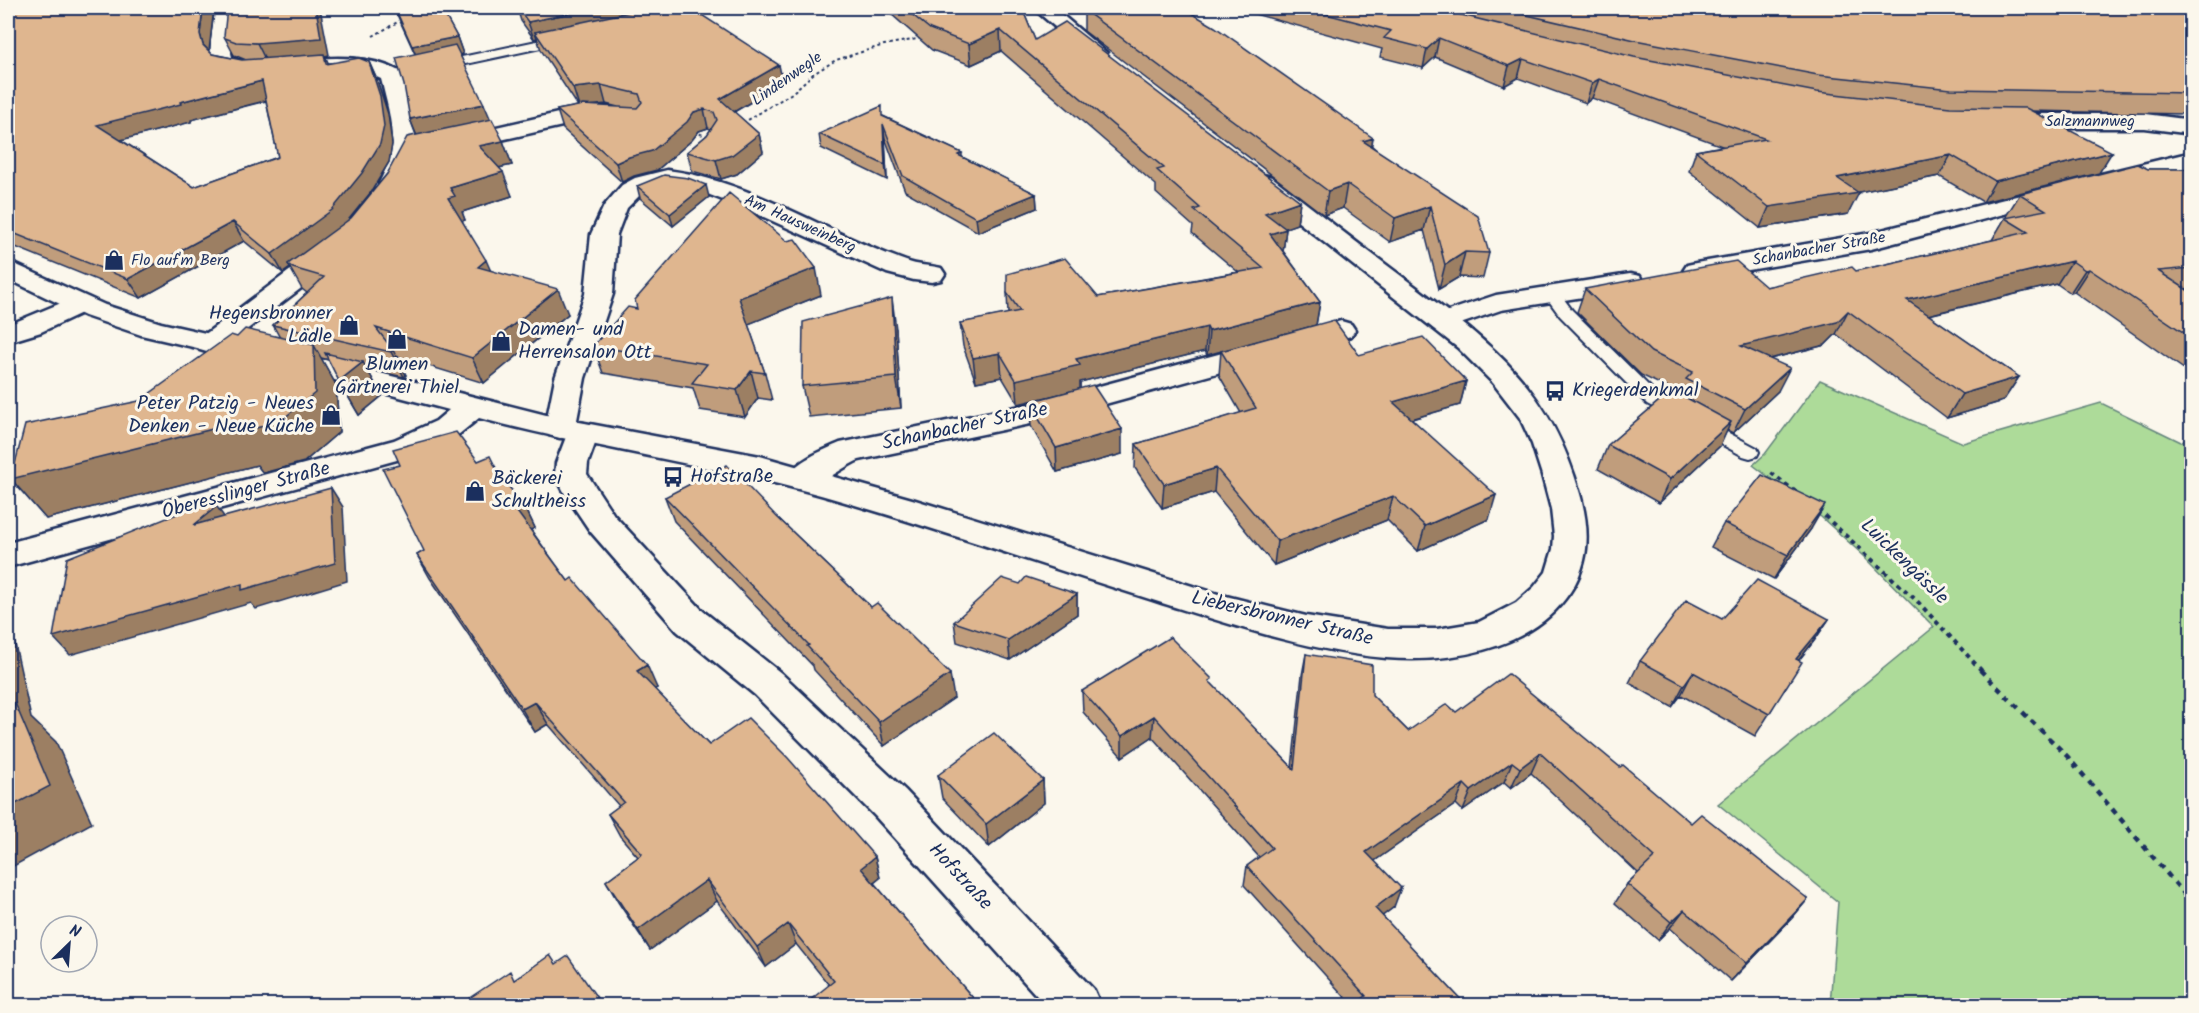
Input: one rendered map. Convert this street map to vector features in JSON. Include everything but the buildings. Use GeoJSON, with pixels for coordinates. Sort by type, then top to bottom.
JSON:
{"type":"FeatureCollection","features":[{"type":"Feature","properties":{"kind":"street"},"geometry":{"type":"LineString","coordinates":[[225,8],[221,53],[227,64],[240,68],[335,63],[380,70],[391,76],[404,127],[421,151]]}},
{"type":"Feature","properties":{"kind":"street"},"geometry":{"type":"LineString","coordinates":[[1043,8],[1116,68]]}},
{"type":"Feature","properties":{"kind":"street"},"geometry":{"type":"LineString","coordinates":[[379,201],[401,168],[421,151],[589,114],[606,113],[624,117]]}},
{"type":"Feature","properties":{"kind":"street","name":"Salzmannweg"},"geometry":{"type":"LineString","coordinates":[[1987,120],[2145,121],[2192,127]]}},
{"type":"Feature","properties":{"kind":"street","name":"Schanbacher Straße"},"geometry":{"type":"LineString","coordinates":[[1443,322],[1496,303],[1871,242],[2192,159]]}},
{"type":"Feature","properties":{"kind":"street","name":"Am Hausweinberg"},"geometry":{"type":"LineString","coordinates":[[667,177],[687,160]]}},
{"type":"Feature","properties":{"kind":"street","name":"Liebersbronner Straße"},"geometry":{"type":"LineString","coordinates":[[8,269],[78,304],[123,321],[210,344],[371,379],[572,430],[716,457],[802,478],[1171,593],[1295,626],[1364,641],[1434,644],[1465,639],[1504,627],[1527,614],[1547,597],[1565,570],[1572,539],[1562,489],[1542,433],[1532,413],[1494,368],[1443,322],[1238,162]]}},
{"type":"Feature","properties":{"kind":"street","name":"Am Hausweinberg"},"geometry":{"type":"LineString","coordinates":[[572,430],[570,378],[599,294],[604,234],[611,214],[621,200],[631,190],[651,180],[667,177],[688,179],[718,188],[896,267],[932,274]]}},
{"type":"Feature","properties":{"kind":"street"},"geometry":{"type":"LineString","coordinates":[[210,344],[352,236]]}},
{"type":"Feature","properties":{"kind":"street"},"geometry":{"type":"LineString","coordinates":[[8,334],[78,304]]}},
{"type":"Feature","properties":{"kind":"street","name":"Schanbacher Straße"},"geometry":{"type":"LineString","coordinates":[[802,478],[832,459],[851,452],[1040,412],[1341,330]]}},
{"type":"Feature","properties":{"kind":"street","name":"Oberesslinger Straße"},"geometry":{"type":"LineString","coordinates":[[8,555],[404,448],[441,432],[474,406]]}},
{"type":"Feature","properties":{"kind":"street","name":"Hofstraße"},"geometry":{"type":"LineString","coordinates":[[572,430],[571,474],[576,486],[602,523],[690,621],[768,684],[890,802],[1078,1005]]}},
{"type":"Feature","properties":{"kind":"lane"},"geometry":{"type":"LineString","coordinates":[[391,76],[583,35]]}},
{"type":"Feature","properties":{"kind":"lane"},"geometry":{"type":"LineString","coordinates":[[1552,294],[1566,313],[1647,395],[1750,452]]}},
{"type":"Feature","properties":{"kind":"path","name":"Lindenwegle"},"geometry":{"type":"LineString","coordinates":[[742,124],[792,93],[813,74],[836,60],[884,45],[930,36]]}},
{"type":"Feature","properties":{"kind":"path"},"geometry":{"type":"LineString","coordinates":[[690,131],[718,138]]}},
{"type":"Feature","properties":{"kind":"path"},"geometry":{"type":"LineString","coordinates":[[1750,452],[1752,459],[1797,494]]}},
{"type":"Feature","properties":{"kind":"path","name":"Luickengässle"},"geometry":{"type":"LineString","coordinates":[[1815,507],[1917,602],[2004,695],[2067,756],[2192,903]]}},
{"type":"Feature","properties":{"kind":"green space"},"geometry":{"type":"Polygon","coordinates":[[[1820,380],[1963,443],[2101,403],[2181,442],[2191,434],[2191,1005],[1830,1005],[1838,902],[1718,804],[1934,627],[1864,556],[1821,517],[1753,465],[1765,454],[1820,380]]]}},
{"type":"Feature","properties":{"kind":"place","name":"Flo auf'm Berg"},"geometry":{"type":"Point","coordinates":[114,260]}},
{"type":"Feature","properties":{"kind":"place","name":"Hegensbronner Lädle"},"geometry":{"type":"Point","coordinates":[349,325]}},
{"type":"Feature","properties":{"kind":"place","name":"Blumen Gärtnerei Thiel"},"geometry":{"type":"Point","coordinates":[397,339]}},
{"type":"Feature","properties":{"kind":"place","name":"Damen- und Herrensalon Ott"},"geometry":{"type":"Point","coordinates":[501,341]}},
{"type":"Feature","properties":{"kind":"place","name":"Kriegerdenkmal"},"geometry":{"type":"Point","coordinates":[1555,391]}},
{"type":"Feature","properties":{"kind":"place","name":"Peter Patzig - Neues Denken - Neue Küche"},"geometry":{"type":"Point","coordinates":[331,415]}},
{"type":"Feature","properties":{"kind":"place","name":"Hofstraße"},"geometry":{"type":"Point","coordinates":[673,477]}},
{"type":"Feature","properties":{"kind":"place","name":"Bäckerei Schultheiss"},"geometry":{"type":"Point","coordinates":[475,491]}}]}
